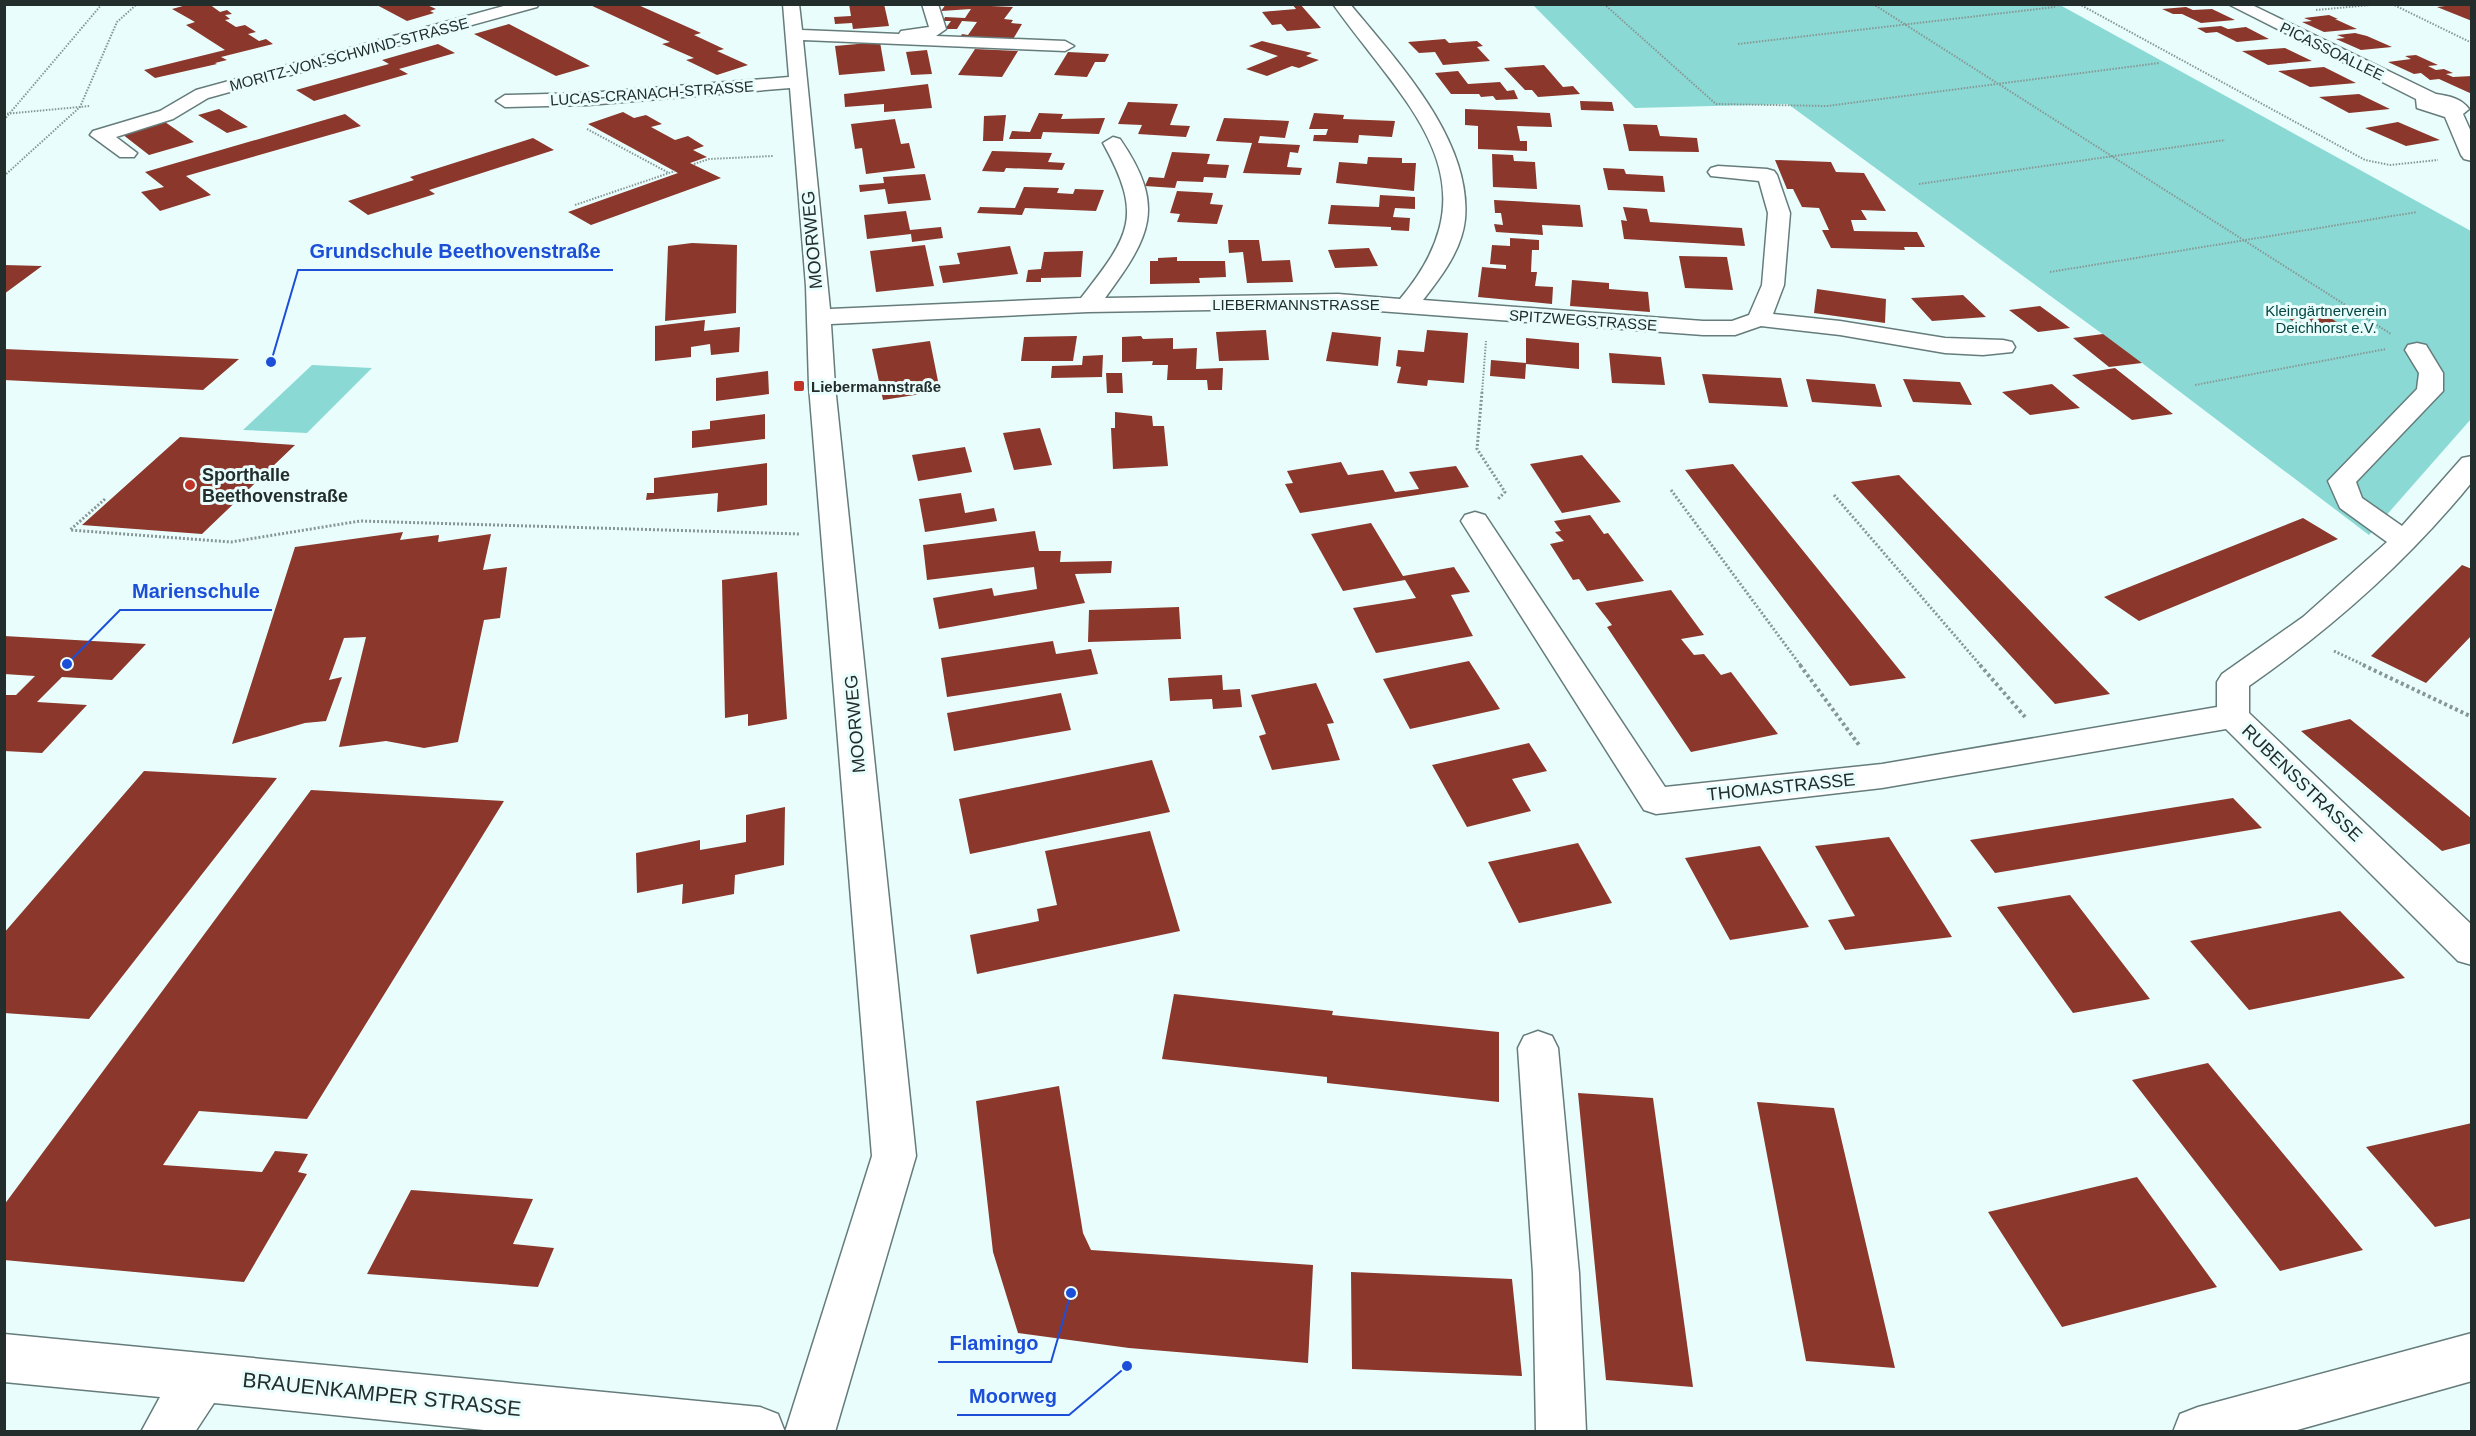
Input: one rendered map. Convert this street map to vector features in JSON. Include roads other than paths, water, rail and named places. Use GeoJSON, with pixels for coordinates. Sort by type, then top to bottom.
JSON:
{"type":"FeatureCollection","features":[{"type":"Feature","properties":{"kind":"street"},"geometry":{"type":"LineString","coordinates":[[793,23],[921,35],[938,29],[930,4]]}},
{"type":"Feature","properties":{"kind":"street","name":"LIEBERMANNSTRASSE"},"geometry":{"type":"LineString","coordinates":[[819,317],[1088,305],[1338,301],[1406,306],[1434,272],[1450,236],[1456,196],[1452,172],[1423,111],[1341,4]]}},
{"type":"Feature","properties":{"kind":"street","name":"PICASSOALLEE"},"geometry":{"type":"LineString","coordinates":[[2235,4],[2429,98],[2447,100],[2461,109],[2471,155]]}},
{"type":"Feature","properties":{"kind":"street","name":"MORITZ-VON-SCHWIND-STRASSE"},"geometry":{"type":"LineString","coordinates":[[127,153],[100,135],[159,118],[188,106],[202,94],[518,6]]}},
{"type":"Feature","properties":{"kind":"street"},"geometry":{"type":"LineString","coordinates":[[793,23],[1065,46]]}},
{"type":"Feature","properties":{"kind":"street","name":"MOORWEG"},"geometry":{"type":"LineString","coordinates":[[793,23],[819,317],[822,386],[838,537],[894,1156],[810,1431]]}},
{"type":"Feature","properties":{"kind":"street","name":"LUCAS-CRANACH-STRASSE"},"geometry":{"type":"LineString","coordinates":[[506,101],[588,99],[799,82]]}},
{"type":"Feature","properties":{"kind":"street"},"geometry":{"type":"LineString","coordinates":[[1088,305],[1123,253],[1138,218],[1139,206],[1131,174],[1113,143]]}},
{"type":"Feature","properties":{"kind":"street"},"geometry":{"type":"LineString","coordinates":[[1718,172],[1767,175],[1779,213],[1773,285],[1759,319]]}},
{"type":"Feature","properties":{"kind":"street","name":"SPITZWEGSTRASSE"},"geometry":{"type":"LineString","coordinates":[[1406,306],[1489,314],[1703,328],[1735,328],[1759,319],[1850,330],[1932,346],[1970,349],[2003,347]]}},
{"type":"Feature","properties":{"kind":"street"},"geometry":{"type":"LineString","coordinates":[[2403,540],[2350,502],[2342,481],[2430,391],[2431,373],[2411,347]]}},
{"type":"Feature","properties":{"kind":"street","name":"RUBENSSTRASSE"},"geometry":{"type":"LineString","coordinates":[[2472,464],[2448,494],[2403,540],[2300,634],[2233,682],[2233,716],[2472,950]]}},
{"type":"Feature","properties":{"kind":"street","name":"THOMASTRASSE"},"geometry":{"type":"LineString","coordinates":[[1475,521],[1656,801],[1882,776],[2233,716]]}},
{"type":"Feature","properties":{"kind":"street"},"geometry":{"type":"LineString","coordinates":[[1538,1048],[1556,1273],[1561,1431]]}},
{"type":"Feature","properties":{"kind":"street"},"geometry":{"type":"LineString","coordinates":[[2198,1431],[2472,1357]]}},
{"type":"Feature","properties":{"kind":"street","name":"BRAUENKAMPER STRASSE"},"geometry":{"type":"LineString","coordinates":[[4,1358],[760,1431]]}},
{"type":"Feature","properties":{"kind":"street"},"geometry":{"type":"LineString","coordinates":[[166,1431],[203,1377]]}},
{"type":"Feature","properties":{"kind":"place","name":"Grundschule Beethovenstraße"},"geometry":{"type":"Point","coordinates":[271,362]}},
{"type":"Feature","properties":{"kind":"place","name":"Liebermannstraße"},"geometry":{"type":"Point","coordinates":[799,386]}},
{"type":"Feature","properties":{"kind":"place","name":"Sporthalle Beethovenstraße"},"geometry":{"type":"Point","coordinates":[190,485]}},
{"type":"Feature","properties":{"kind":"place","name":"Marienschule"},"geometry":{"type":"Point","coordinates":[67,664]}},
{"type":"Feature","properties":{"kind":"place","name":"Flamingo"},"geometry":{"type":"Point","coordinates":[1071,1293]}},
{"type":"Feature","properties":{"kind":"place","name":"Moorweg"},"geometry":{"type":"Point","coordinates":[1127,1366]}},
{"type":"Feature","properties":{"kind":"park label","name":"Kleingärtnerverein Deichhorst e.V."},"geometry":{"type":"Point","coordinates":[2326,318]}}]}
